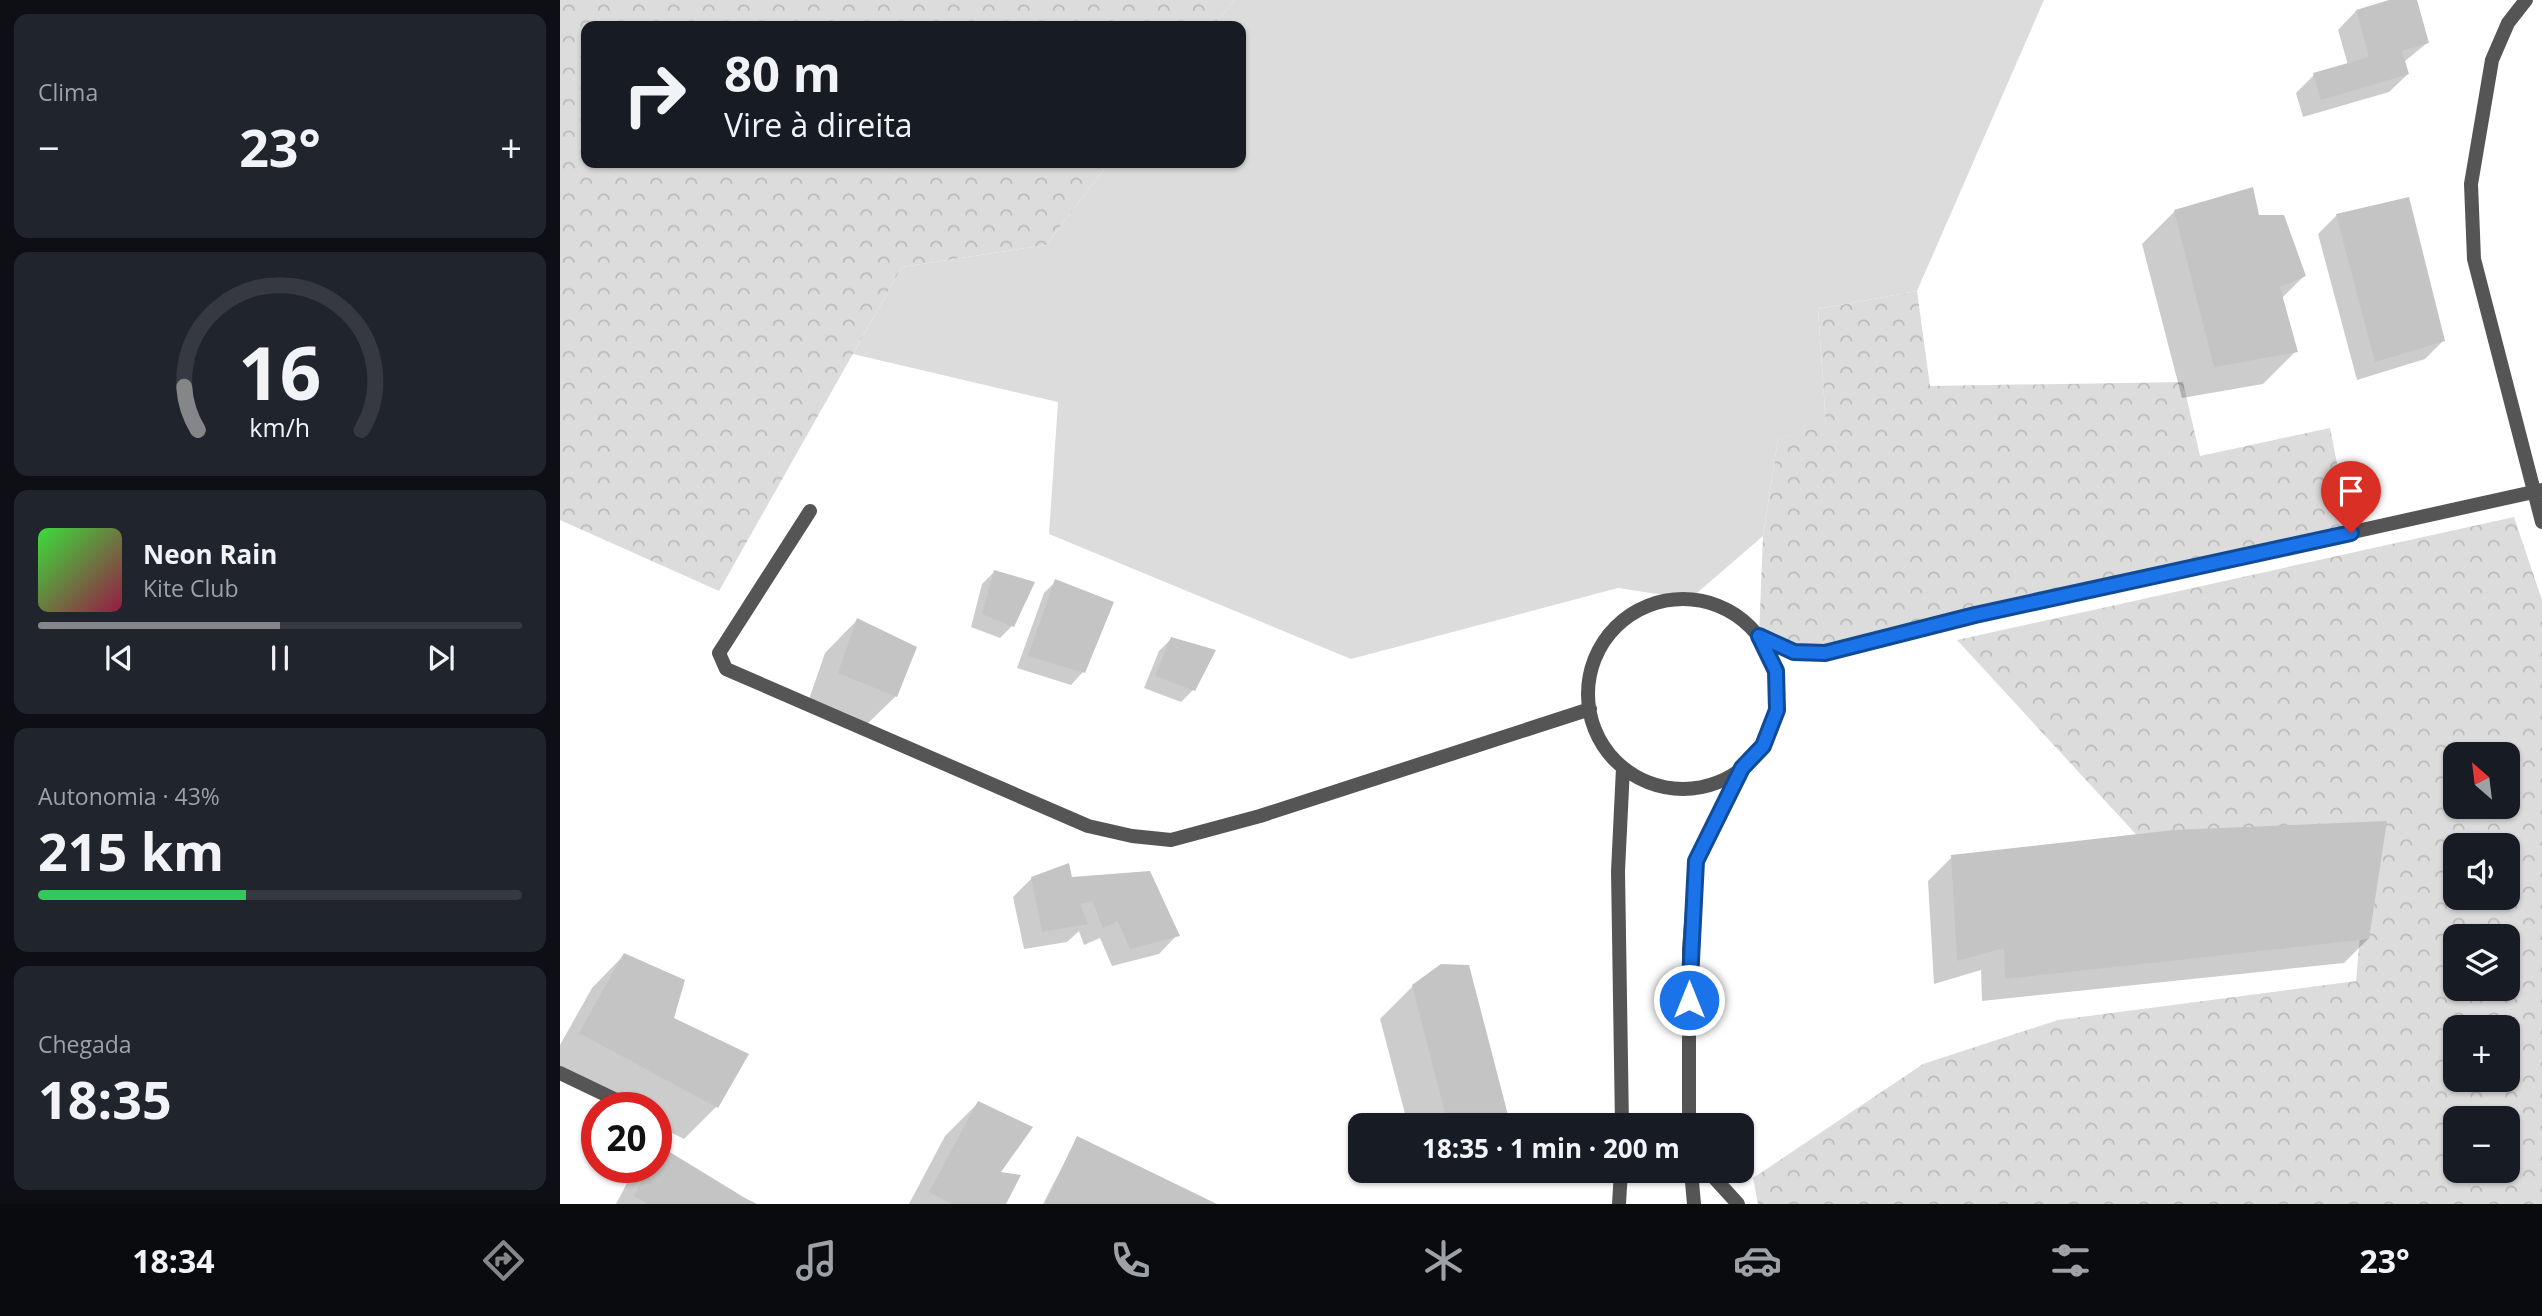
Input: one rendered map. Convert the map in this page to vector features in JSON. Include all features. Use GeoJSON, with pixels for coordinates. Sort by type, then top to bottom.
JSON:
{"type":"FeatureCollection","features":[{"type":"Feature","properties":{"kind":"lane"},"geometry":{"type":"LineString","coordinates":[[2526,0],[2508,23],[2492,60],[2471,184],[2474,259],[2537,491],[2542,522]]}},
{"type":"Feature","properties":{"kind":"lane"},"geometry":{"type":"LineString","coordinates":[[1759,636],[1776,671],[1777,710],[1763,746],[1742,768],[1717,783],[1679,789],[1650,782],[1623,768],[1598,736],[1590,709],[1590,678],[1605,641],[1633,614],[1651,605],[1690,599],[1710,603],[1728,610],[1759,636],[1794,652],[1825,653],[1975,615],[2537,491]]}},
{"type":"Feature","properties":{"kind":"lane"},"geometry":{"type":"LineString","coordinates":[[810,511],[719,653],[726,669],[1088,826],[1132,836],[1171,840],[1260,816],[1590,709]]}},
{"type":"Feature","properties":{"kind":"lane"},"geometry":{"type":"LineString","coordinates":[[1622,1113],[1618,871],[1623,768]]}},
{"type":"Feature","properties":{"kind":"lane"},"geometry":{"type":"LineString","coordinates":[[1689,1113],[1689,949],[1696,861],[1742,768]]}},
{"type":"Feature","properties":{"kind":"lane"},"geometry":{"type":"LineString","coordinates":[[560,1073],[600,1092]]}},
{"type":"Feature","properties":{"kind":"lane"},"geometry":{"type":"LineString","coordinates":[[1619,1204],[1620,1183]]}},
{"type":"Feature","properties":{"kind":"lane"},"geometry":{"type":"LineString","coordinates":[[1692,1183],[1694,1204]]}},
{"type":"Feature","properties":{"kind":"lane"},"geometry":{"type":"LineString","coordinates":[[1719,1183],[1738,1204]]}},
{"type":"Feature","properties":{"kind":"green space"},"geometry":{"type":"Polygon","coordinates":[[[560,0],[1234,0],[1218,21],[581,21],[581,168],[1105,168],[1046,245],[902,267],[719,591],[560,520],[560,0]]]}},
{"type":"Feature","properties":{"kind":"green space"},"geometry":{"type":"Polygon","coordinates":[[[1234,0],[2044,0],[1917,291],[1818,309],[1826,426],[1778,439],[1763,536],[1690,599],[1618,588],[1351,659],[1049,534],[1058,402],[853,354],[902,267],[1046,245],[1105,168],[1246,168],[1246,21],[1218,21],[1234,0]]]}},
{"type":"Feature","properties":{"kind":"green space"},"geometry":{"type":"Polygon","coordinates":[[[1917,291],[1930,386],[2183,382],[2200,456],[2330,428],[2351,533],[1825,653],[1759,636],[1763,536],[1778,439],[1826,425],[1818,309],[1917,291]]]}},
{"type":"Feature","properties":{"kind":"green space"},"geometry":{"type":"Polygon","coordinates":[[[2514,517],[2542,600],[2542,1204],[1758,1204],[1754,1177],[1923,1064],[2058,1020],[2356,981],[2368,845],[2155,855],[1957,640],[2514,517]]]}},
{"type":"Feature","properties":{"kind":"building"},"geometry":{"type":"Polygon","coordinates":[[[2389,0],[2417,0],[2429,43],[2402,51],[2409,74],[2321,100],[2313,73],[2369,57],[2356,10],[2389,0]]]}},
{"type":"Feature","properties":{"kind":"building"},"geometry":{"type":"Polygon","coordinates":[[[2253,187],[2259,215],[2284,215],[2306,276],[2280,287],[2298,352],[2214,367],[2174,210],[2253,187]]]}},
{"type":"Feature","properties":{"kind":"building"},"geometry":{"type":"Polygon","coordinates":[[[2409,197],[2445,341],[2375,362],[2336,214],[2409,197]]]}},
{"type":"Feature","properties":{"kind":"building"},"geometry":{"type":"Polygon","coordinates":[[[994,570],[1035,582],[1014,627],[982,614],[994,570]]]}},
{"type":"Feature","properties":{"kind":"building"},"geometry":{"type":"Polygon","coordinates":[[[1055,579],[1114,602],[1085,673],[1028,656],[1055,579]]]}},
{"type":"Feature","properties":{"kind":"building"},"geometry":{"type":"Polygon","coordinates":[[[857,618],[917,647],[897,697],[838,673],[857,618]]]}},
{"type":"Feature","properties":{"kind":"building"},"geometry":{"type":"Polygon","coordinates":[[[1171,637],[1216,650],[1195,691],[1155,676],[1171,637]]]}},
{"type":"Feature","properties":{"kind":"building"},"geometry":{"type":"Polygon","coordinates":[[[2387,821],[2369,939],[2005,979],[2004,948],[1957,961],[1951,855],[2174,830],[2387,821]]]}},
{"type":"Feature","properties":{"kind":"building"},"geometry":{"type":"Polygon","coordinates":[[[1069,863],[1072,877],[1150,871],[1180,936],[1130,949],[1118,921],[1103,928],[1092,901],[1080,904],[1088,924],[1042,932],[1031,877],[1069,863]]]}},
{"type":"Feature","properties":{"kind":"building"},"geometry":{"type":"Polygon","coordinates":[[[624,953],[685,980],[674,1018],[749,1054],[718,1108],[579,1033],[624,953]]]}},
{"type":"Feature","properties":{"kind":"building"},"geometry":{"type":"Polygon","coordinates":[[[1441,964],[1469,965],[1507,1113],[1445,1113],[1412,985],[1441,964]]]}},
{"type":"Feature","properties":{"kind":"building"},"geometry":{"type":"Polygon","coordinates":[[[978,1101],[1033,1127],[1001,1172],[1021,1175],[1006,1204],[952,1204],[929,1192],[978,1101]]]}},
{"type":"Feature","properties":{"kind":"building"},"geometry":{"type":"Polygon","coordinates":[[[1077,1136],[1217,1204],[1045,1204],[1077,1136]]]}},
{"type":"Feature","properties":{"kind":"building"},"geometry":{"type":"Polygon","coordinates":[[[672,1153],[757,1204],[648,1204],[634,1196],[641,1183],[672,1183],[672,1153]]]}},
{"type":"Feature","properties":{"kind":"route"},"geometry":{"type":"LineString","coordinates":[[1689,1000],[1689,949],[1696,861],[1742,768],[1763,746],[1772,729],[1777,710],[1779,690],[1776,671],[1759,636],[1794,652],[1825,653],[1975,615],[2351,533]]}}]}
